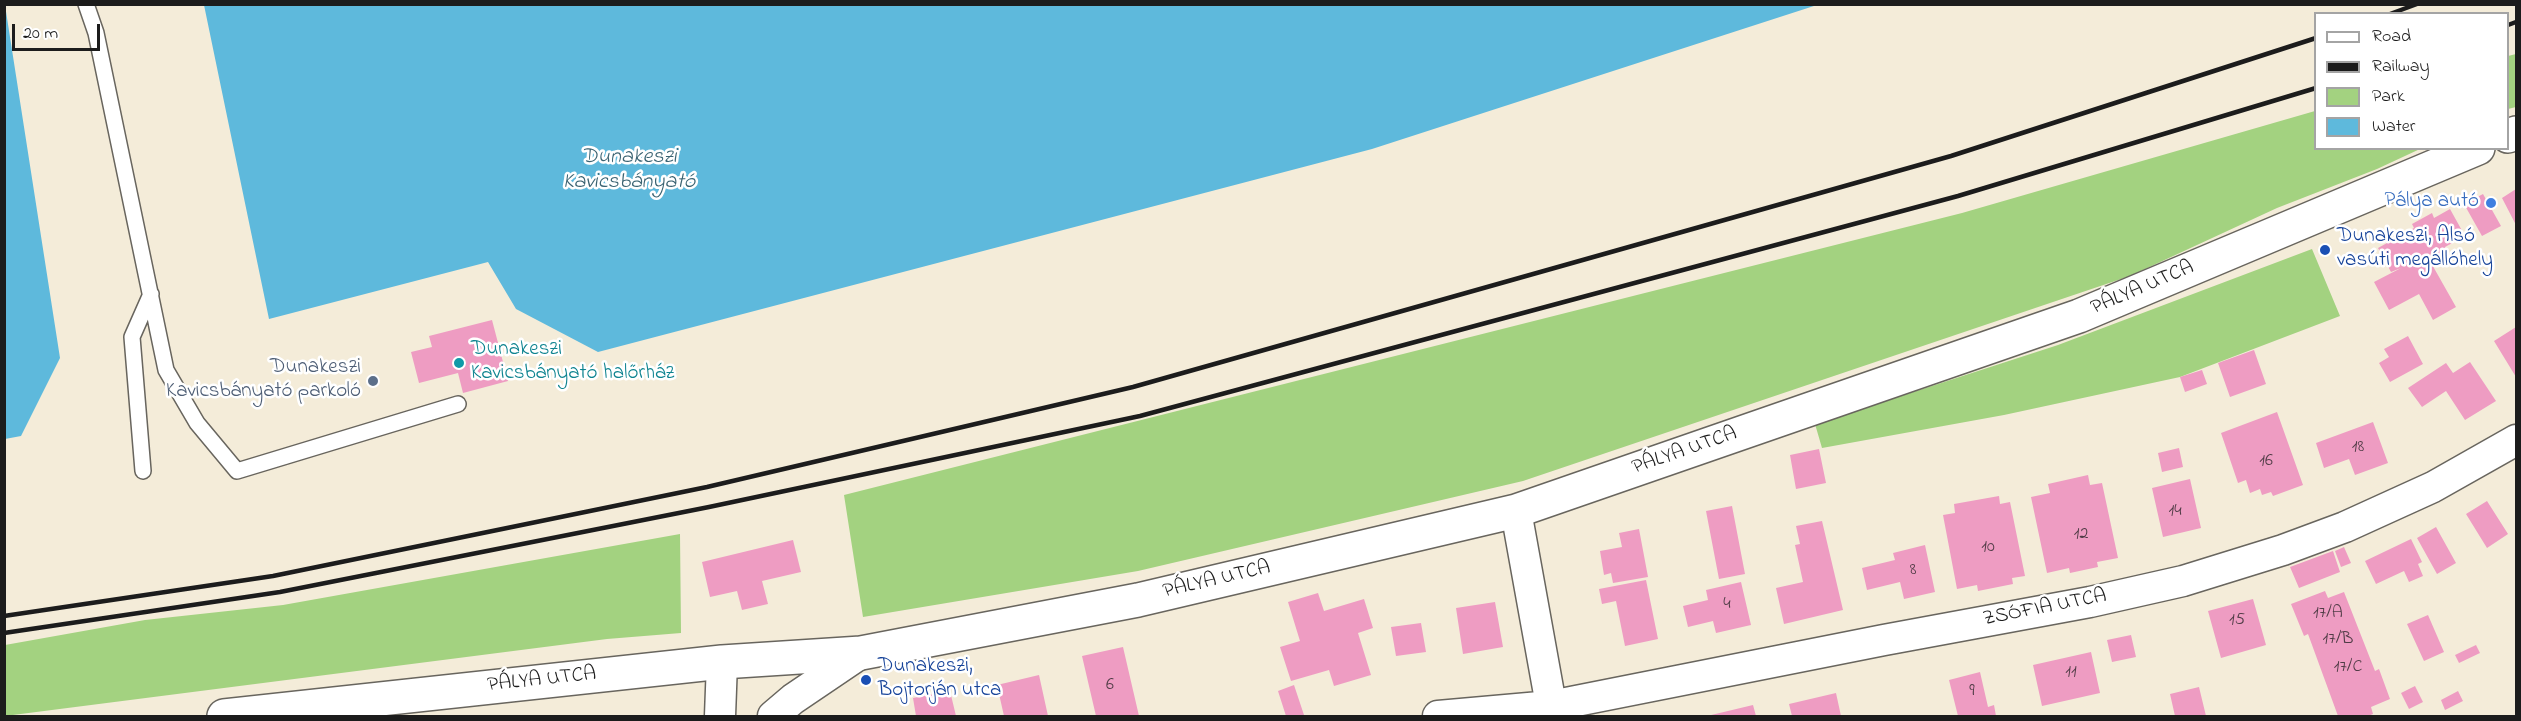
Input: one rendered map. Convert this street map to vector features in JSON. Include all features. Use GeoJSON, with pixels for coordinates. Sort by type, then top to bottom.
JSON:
{"type":"FeatureCollection","features":[{"type":"Feature","properties":{"kind":"street","name":"PÁLYA UTCA"},"geometry":{"type":"LineString","coordinates":[[224,717],[305,711],[722,662],[861,653],[1138,600],[1516,511],[2079,316],[2473,150]]}},
{"type":"Feature","properties":{"kind":"street","name":"ZSÓFIA UTCA"},"geometry":{"type":"LineString","coordinates":[[1438,717],[1552,711],[1884,640],[2090,602],[2183,581],[2283,550],[2345,527],[2433,487],[2517,440]]}},
{"type":"Feature","properties":{"kind":"street"},"geometry":{"type":"LineString","coordinates":[[1516,511],[1552,711]]}},
{"type":"Feature","properties":{"kind":"street","name":"PÁLYA UTCA"},"geometry":{"type":"LineString","coordinates":[[773,717],[793,699],[861,653]]}},
{"type":"Feature","properties":{"kind":"street"},"geometry":{"type":"LineString","coordinates":[[720,717],[722,662]]}},
{"type":"Feature","properties":{"kind":"lane"},"geometry":{"type":"LineString","coordinates":[[86,4],[96,33],[166,370],[197,423],[237,471],[458,404]]}},
{"type":"Feature","properties":{"kind":"lane"},"geometry":{"type":"LineString","coordinates":[[143,471],[132,337],[150,294]]}},
{"type":"Feature","properties":{"kind":"green space"},"geometry":{"type":"Polygon","coordinates":[[[2516,54],[2516,107],[2509,109],[2509,56],[2516,54]]]}},
{"type":"Feature","properties":{"kind":"green space"},"geometry":{"type":"Polygon","coordinates":[[[2314,111],[2314,150],[2418,150],[2377,169],[2277,208],[2130,276],[1523,481],[1138,571],[863,617],[844,495],[1962,213],[2314,111]]]}},
{"type":"Feature","properties":{"kind":"green space"},"geometry":{"type":"Polygon","coordinates":[[[2312,249],[2340,316],[2180,377],[2004,415],[1822,448],[1815,424],[2058,345],[2312,249]]]}},
{"type":"Feature","properties":{"kind":"green space"},"geometry":{"type":"Polygon","coordinates":[[[680,534],[681,633],[607,639],[5,716],[5,645],[145,620],[283,605],[680,534]]]}},
{"type":"Feature","properties":{"kind":"water","name":"Dunakeszi Kavicsbányató"},"geometry":{"type":"Polygon","coordinates":[[[204,4],[1817,5],[1372,149],[598,352],[516,309],[488,262],[269,319],[204,4]]]}},
{"type":"Feature","properties":{"kind":"water"},"geometry":{"type":"Polygon","coordinates":[[[5,5],[60,358],[21,436],[5,439],[5,5]]]}},
{"type":"Feature","properties":{"kind":"building"},"geometry":{"type":"Polygon","coordinates":[[[2516,189],[2516,225],[2502,198],[2516,189]]]}},
{"type":"Feature","properties":{"kind":"building"},"geometry":{"type":"Polygon","coordinates":[[[2483,194],[2501,226],[2482,236],[2464,204],[2483,194]]]}},
{"type":"Feature","properties":{"kind":"building"},"geometry":{"type":"Polygon","coordinates":[[[2450,209],[2465,236],[2445,247],[2447,252],[2430,261],[2456,307],[2433,320],[2419,294],[2389,310],[2374,282],[2401,268],[2391,272],[2378,248],[2414,228],[2412,224],[2432,213],[2434,218],[2450,209]]]}},
{"type":"Feature","properties":{"kind":"building","name":"Dunakeszi Kavicsbányató halőrház"},"geometry":{"type":"Polygon","coordinates":[[[492,320],[508,381],[463,393],[458,373],[419,383],[411,352],[432,347],[429,336],[492,320]]]}},
{"type":"Feature","properties":{"kind":"building"},"geometry":{"type":"Polygon","coordinates":[[[2516,327],[2516,377],[2494,341],[2516,327]]]}},
{"type":"Feature","properties":{"kind":"building"},"geometry":{"type":"Polygon","coordinates":[[[2408,336],[2423,364],[2390,382],[2379,363],[2389,357],[2384,349],[2408,336]]]}},
{"type":"Feature","properties":{"kind":"building"},"geometry":{"type":"Polygon","coordinates":[[[2254,350],[2266,384],[2230,397],[2218,363],[2254,350]]]}},
{"type":"Feature","properties":{"kind":"building"},"geometry":{"type":"Polygon","coordinates":[[[2470,362],[2496,401],[2465,420],[2446,391],[2422,407],[2408,388],[2446,363],[2453,373],[2470,362]]]}},
{"type":"Feature","properties":{"kind":"building"},"geometry":{"type":"Polygon","coordinates":[[[2202,370],[2207,384],[2185,392],[2180,377],[2202,370]]]}},
{"type":"Feature","properties":{"kind":"building"},"geometry":{"type":"Polygon","coordinates":[[[2277,412],[2303,485],[2273,496],[2271,492],[2262,495],[2260,489],[2250,493],[2246,480],[2238,483],[2221,433],[2277,412]]]}},
{"type":"Feature","properties":{"kind":"building"},"geometry":{"type":"Polygon","coordinates":[[[2373,422],[2388,463],[2355,475],[2349,459],[2324,468],[2316,443],[2373,422]]]}},
{"type":"Feature","properties":{"kind":"building"},"geometry":{"type":"Polygon","coordinates":[[[2179,448],[2183,467],[2162,472],[2158,453],[2179,448]]]}},
{"type":"Feature","properties":{"kind":"building"},"geometry":{"type":"Polygon","coordinates":[[[1819,449],[1826,483],[1796,489],[1790,455],[1819,449]]]}},
{"type":"Feature","properties":{"kind":"building"},"geometry":{"type":"Polygon","coordinates":[[[2088,475],[2090,485],[2102,483],[2118,558],[2097,562],[2098,567],[2070,573],[2069,568],[2047,573],[2031,497],[2050,493],[2048,484],[2088,475]]]}},
{"type":"Feature","properties":{"kind":"building"},"geometry":{"type":"Polygon","coordinates":[[[2190,479],[2201,528],[2163,537],[2152,488],[2190,479]]]}},
{"type":"Feature","properties":{"kind":"building"},"geometry":{"type":"Polygon","coordinates":[[[1999,496],[2000,504],[2010,502],[2025,576],[2012,578],[2013,584],[1978,591],[1977,585],[1957,589],[1943,515],[1955,513],[1954,504],[1999,496]]]}},
{"type":"Feature","properties":{"kind":"building"},"geometry":{"type":"Polygon","coordinates":[[[2487,501],[2508,534],[2487,548],[2466,514],[2487,501]]]}},
{"type":"Feature","properties":{"kind":"building"},"geometry":{"type":"Polygon","coordinates":[[[1732,506],[1745,574],[1719,579],[1706,511],[1732,506]]]}},
{"type":"Feature","properties":{"kind":"building"},"geometry":{"type":"Polygon","coordinates":[[[1822,521],[1843,610],[1784,624],[1776,588],[1803,582],[1795,545],[1800,544],[1796,526],[1822,521]]]}},
{"type":"Feature","properties":{"kind":"building"},"geometry":{"type":"Polygon","coordinates":[[[2436,527],[2456,563],[2437,574],[2417,538],[2436,527]]]}},
{"type":"Feature","properties":{"kind":"building"},"geometry":{"type":"Polygon","coordinates":[[[1639,529],[1648,577],[1613,583],[1611,573],[1604,575],[1600,551],[1622,547],[1619,533],[1639,529]]]}},
{"type":"Feature","properties":{"kind":"building"},"geometry":{"type":"Polygon","coordinates":[[[2411,539],[2422,562],[2418,564],[2423,576],[2409,582],[2404,571],[2376,584],[2365,561],[2411,539]]]}},
{"type":"Feature","properties":{"kind":"building"},"geometry":{"type":"Polygon","coordinates":[[[793,540],[801,572],[762,581],[768,604],[742,610],[737,591],[710,597],[702,562],[793,540]]]}},
{"type":"Feature","properties":{"kind":"building"},"geometry":{"type":"Polygon","coordinates":[[[1925,545],[1935,592],[1904,599],[1900,582],[1867,590],[1862,568],[1895,560],[1893,553],[1925,545]]]}},
{"type":"Feature","properties":{"kind":"building"},"geometry":{"type":"Polygon","coordinates":[[[2344,547],[2351,563],[2341,567],[2335,551],[2344,547]]]}},
{"type":"Feature","properties":{"kind":"building"},"geometry":{"type":"Polygon","coordinates":[[[2333,551],[2340,572],[2299,588],[2290,567],[2333,551]]]}},
{"type":"Feature","properties":{"kind":"building"},"geometry":{"type":"Polygon","coordinates":[[[1646,580],[1658,639],[1625,646],[1616,601],[1602,604],[1599,589],[1646,580]]]}},
{"type":"Feature","properties":{"kind":"building"},"geometry":{"type":"Polygon","coordinates":[[[1741,582],[1751,625],[1716,633],[1713,621],[1688,627],[1683,606],[1708,600],[1706,590],[1741,582]]]}},
{"type":"Feature","properties":{"kind":"building"},"geometry":{"type":"Polygon","coordinates":[[[2325,591],[2328,598],[2344,592],[2375,671],[2379,669],[2390,699],[2371,707],[2373,714],[2368,716],[2338,716],[2308,634],[2304,636],[2291,604],[2325,591]]]}},
{"type":"Feature","properties":{"kind":"building"},"geometry":{"type":"Polygon","coordinates":[[[1318,593],[1324,611],[1364,599],[1373,628],[1358,633],[1371,675],[1334,686],[1329,670],[1291,681],[1280,647],[1300,641],[1288,602],[1318,593]]]}},
{"type":"Feature","properties":{"kind":"building"},"geometry":{"type":"Polygon","coordinates":[[[2253,599],[2266,645],[2221,658],[2208,611],[2253,599]]]}},
{"type":"Feature","properties":{"kind":"building"},"geometry":{"type":"Polygon","coordinates":[[[1495,602],[1503,647],[1463,654],[1456,608],[1495,602]]]}},
{"type":"Feature","properties":{"kind":"building"},"geometry":{"type":"Polygon","coordinates":[[[2428,615],[2444,652],[2424,661],[2407,624],[2428,615]]]}},
{"type":"Feature","properties":{"kind":"building"},"geometry":{"type":"Polygon","coordinates":[[[1421,623],[1426,652],[1396,656],[1391,627],[1421,623]]]}},
{"type":"Feature","properties":{"kind":"building"},"geometry":{"type":"Polygon","coordinates":[[[2131,635],[2136,657],[2112,662],[2107,640],[2131,635]]]}},
{"type":"Feature","properties":{"kind":"building"},"geometry":{"type":"Polygon","coordinates":[[[2476,645],[2480,653],[2459,663],[2455,655],[2476,645]]]}},
{"type":"Feature","properties":{"kind":"building"},"geometry":{"type":"Polygon","coordinates":[[[1123,647],[1139,716],[1096,716],[1082,656],[1123,647]]]}},
{"type":"Feature","properties":{"kind":"building"},"geometry":{"type":"Polygon","coordinates":[[[2091,652],[2100,693],[2042,706],[2033,665],[2091,652]]]}},
{"type":"Feature","properties":{"kind":"building"},"geometry":{"type":"Polygon","coordinates":[[[1980,672],[1988,707],[1994,705],[1996,716],[1958,716],[1949,680],[1980,672]]]}},
{"type":"Feature","properties":{"kind":"building"},"geometry":{"type":"Polygon","coordinates":[[[1039,675],[1048,716],[1004,716],[997,685],[1039,675]]]}},
{"type":"Feature","properties":{"kind":"building"},"geometry":{"type":"Polygon","coordinates":[[[1294,685],[1304,715],[1286,716],[1278,691],[1294,685]]]}},
{"type":"Feature","properties":{"kind":"building"},"geometry":{"type":"Polygon","coordinates":[[[2415,686],[2423,702],[2409,709],[2401,693],[2415,686]]]}},
{"type":"Feature","properties":{"kind":"building"},"geometry":{"type":"Polygon","coordinates":[[[2199,687],[2206,716],[2175,716],[2170,694],[2199,687]]]}},
{"type":"Feature","properties":{"kind":"building"},"geometry":{"type":"Polygon","coordinates":[[[950,691],[956,716],[916,716],[913,698],[950,691]]]}},
{"type":"Feature","properties":{"kind":"building"},"geometry":{"type":"Polygon","coordinates":[[[2458,691],[2463,701],[2445,710],[2441,700],[2458,691]]]}},
{"type":"Feature","properties":{"kind":"building"},"geometry":{"type":"Polygon","coordinates":[[[1836,693],[1841,716],[1792,716],[1789,704],[1836,693]]]}},
{"type":"Feature","properties":{"kind":"building"},"geometry":{"type":"Polygon","coordinates":[[[1753,705],[1756,716],[1707,716],[1753,705]]]}},
{"type":"Feature","properties":{"kind":"railway"},"geometry":{"type":"LineString","coordinates":[[2395,12],[2417,4]]}},
{"type":"Feature","properties":{"kind":"railway"},"geometry":{"type":"LineString","coordinates":[[2509,25],[2516,22]]}},
{"type":"Feature","properties":{"kind":"railway"},"geometry":{"type":"LineString","coordinates":[[4,616],[273,576],[707,487],[1133,387],[1951,156],[2314,39]]}},
{"type":"Feature","properties":{"kind":"railway"},"geometry":{"type":"LineString","coordinates":[[4,633],[280,592],[709,507],[1140,416],[1958,196],[2314,89]]}},
{"type":"Feature","properties":{"kind":"place","name":"Pálya autó"},"geometry":{"type":"Point","coordinates":[2491,203]}},
{"type":"Feature","properties":{"kind":"place","name":"Dunakeszi, Alsó vasúti megállóhely"},"geometry":{"type":"Point","coordinates":[2325,250]}},
{"type":"Feature","properties":{"kind":"place","name":"Dunakeszi Kavicsbányató halőrház"},"geometry":{"type":"Point","coordinates":[459,363]}},
{"type":"Feature","properties":{"kind":"place","name":"Dunakeszi Kavicsbányató parkoló"},"geometry":{"type":"Point","coordinates":[373,381]}},
{"type":"Feature","properties":{"kind":"place","name":"Dunakeszi, Bojtorján utca"},"geometry":{"type":"Point","coordinates":[866,680]}}]}
